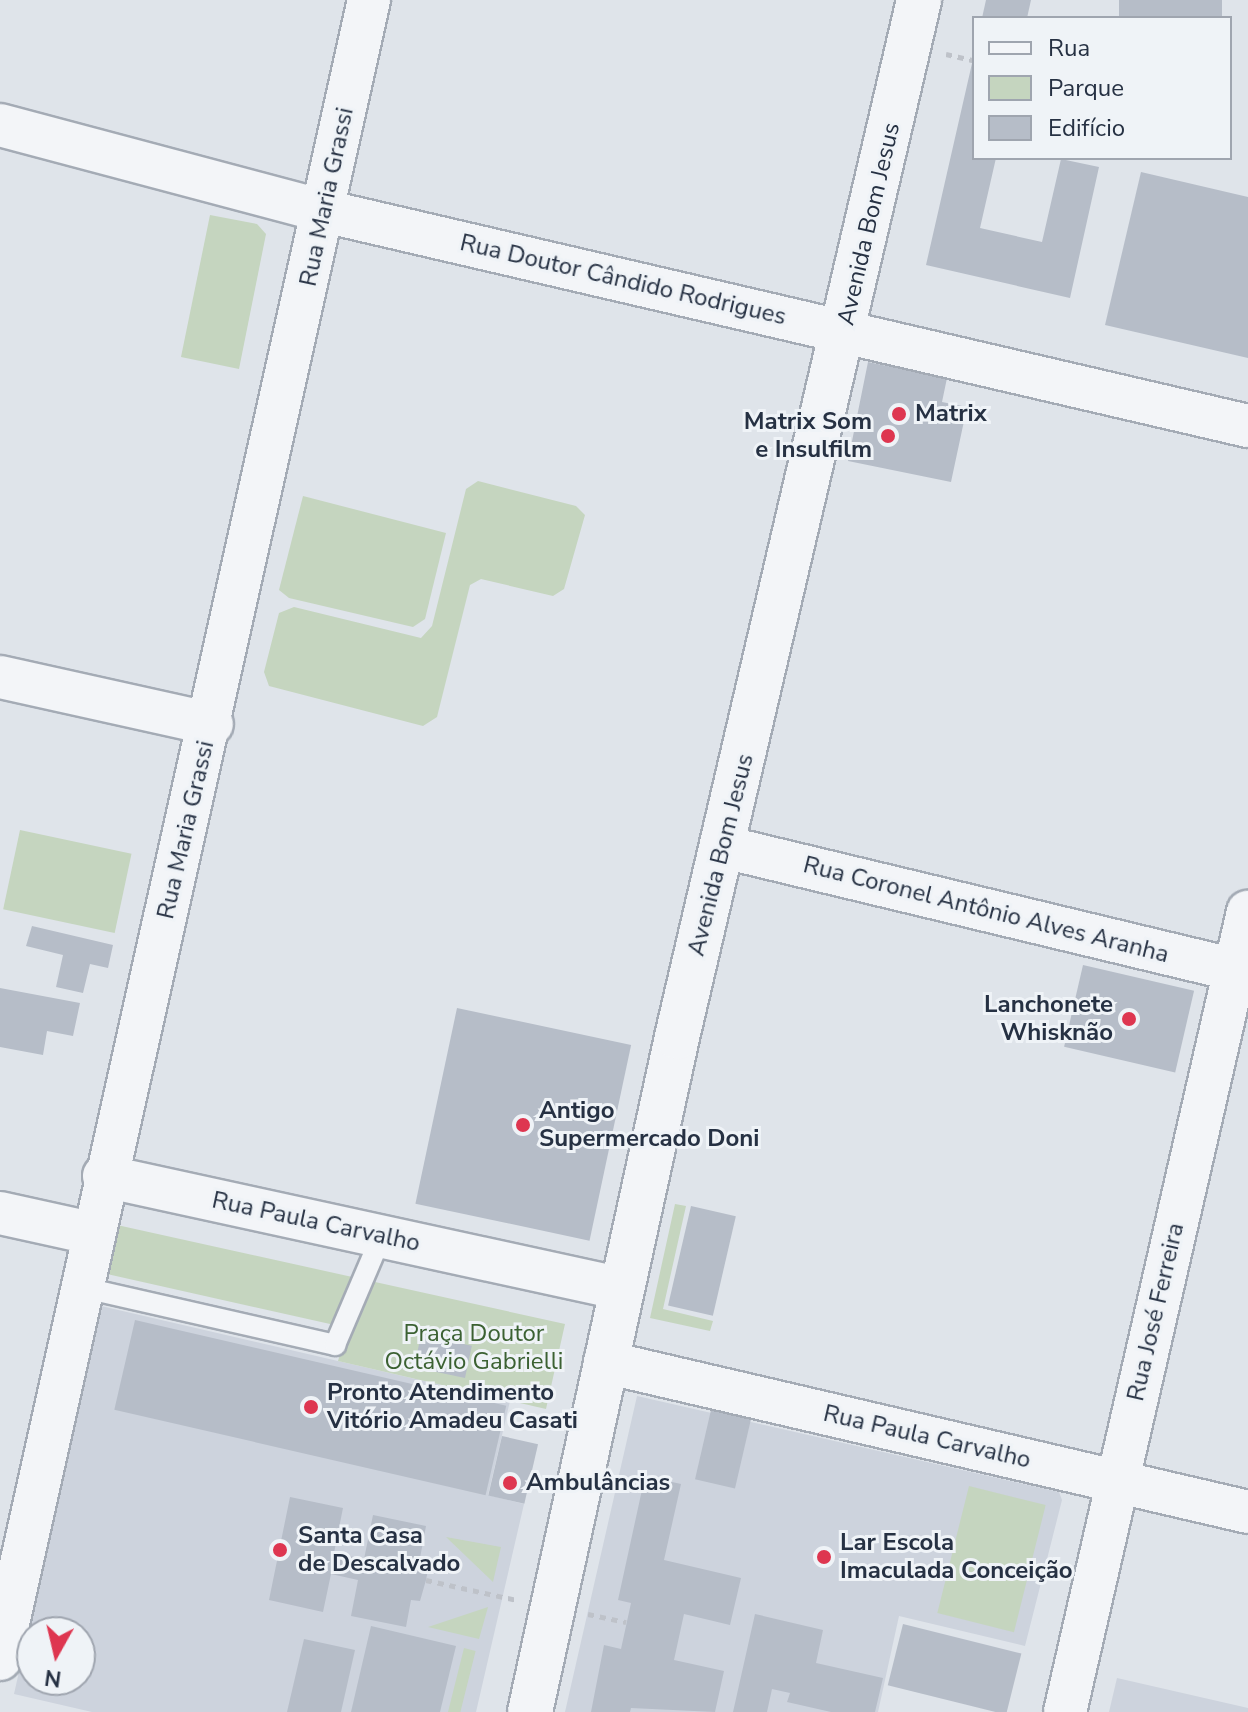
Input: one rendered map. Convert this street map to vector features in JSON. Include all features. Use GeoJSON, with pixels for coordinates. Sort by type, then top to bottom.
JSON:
{"type":"FeatureCollection","features":[{"type":"Feature","properties":{"kind":"street","name":"Rua Maria Grassi"},"geometry":{"type":"LineString","coordinates":[[0,1659],[91,1233],[212,724],[369,0]]}},
{"type":"Feature","properties":{"kind":"street","name":"Avenida Bom Jesus"},"geometry":{"type":"LineString","coordinates":[[530,1712],[570,1610],[605,1362],[919,0]]}},
{"type":"Feature","properties":{"kind":"street","name":"Rua Doutor Cândido Rodrigues"},"geometry":{"type":"LineString","coordinates":[[0,125],[324,211],[1248,426]]}},
{"type":"Feature","properties":{"kind":"street"},"geometry":{"type":"LineString","coordinates":[[0,677],[212,724]]}},
{"type":"Feature","properties":{"kind":"street","name":"Rua Coronel Antônio Alves Aranha"},"geometry":{"type":"LineString","coordinates":[[724,847],[1242,972]]}},
{"type":"Feature","properties":{"kind":"street","name":"Rua José Ferreira"},"geometry":{"type":"LineString","coordinates":[[1065,1712],[1118,1480],[1242,972],[1248,912]]}},
{"type":"Feature","properties":{"kind":"street","name":"Rua Paula Carvalho"},"geometry":{"type":"LineString","coordinates":[[104,1176],[623,1289]]}},
{"type":"Feature","properties":{"kind":"street"},"geometry":{"type":"LineString","coordinates":[[0,1213],[91,1233]]}},
{"type":"Feature","properties":{"kind":"street","name":"Rua Paula Carvalho"},"geometry":{"type":"LineString","coordinates":[[605,1362],[1248,1512]]}},
{"type":"Feature","properties":{"kind":"lane"},"geometry":{"type":"LineString","coordinates":[[80,1287],[335,1345],[381,1237]]}},
{"type":"Feature","properties":{"kind":"path"},"geometry":{"type":"LineString","coordinates":[[935,52],[972,60]]}},
{"type":"Feature","properties":{"kind":"path"},"geometry":{"type":"LineString","coordinates":[[426,1580],[626,1622]]}},
{"type":"Feature","properties":{"kind":"shaded area","name":"Santa Casa de Descalvado"},"geometry":{"type":"Polygon","coordinates":[[[101,1306],[510,1401],[488,1495],[524,1504],[476,1712],[92,1712],[23,1696],[96,1696],[96,1616],[31,1616],[101,1306]]]}},
{"type":"Feature","properties":{"kind":"shaded area","name":"Lar Escola Imaculada Conceição"},"geometry":{"type":"Polygon","coordinates":[[[637,1396],[1059,1492],[1062,1500],[1025,1646],[899,1616],[878,1712],[565,1712],[637,1396]]]}},
{"type":"Feature","properties":{"kind":"shaded area"},"geometry":{"type":"Polygon","coordinates":[[[1117,1678],[1248,1708],[1248,1712],[1109,1712],[1117,1678]]]}},
{"type":"Feature","properties":{"kind":"green space"},"geometry":{"type":"Polygon","coordinates":[[[210,215],[257,224],[266,234],[239,369],[181,357],[210,215]]]}},
{"type":"Feature","properties":{"kind":"green space"},"geometry":{"type":"Polygon","coordinates":[[[478,481],[576,506],[585,515],[564,589],[553,596],[481,579],[470,585],[437,717],[423,726],[269,686],[264,672],[279,613],[294,607],[421,638],[432,626],[466,489],[478,481]]]}},
{"type":"Feature","properties":{"kind":"green space"},"geometry":{"type":"Polygon","coordinates":[[[303,496],[446,533],[425,619],[413,627],[289,598],[279,590],[303,496]]]}},
{"type":"Feature","properties":{"kind":"green space"},"geometry":{"type":"Polygon","coordinates":[[[20,830],[132,854],[115,933],[3,909],[20,830]]]}},
{"type":"Feature","properties":{"kind":"green space"},"geometry":{"type":"Polygon","coordinates":[[[675,1204],[686,1206],[663,1309],[713,1321],[710,1331],[650,1318],[675,1204]]]}},
{"type":"Feature","properties":{"kind":"green space","name":"Praça Doutor Octávio Gabrielli"},"geometry":{"type":"Polygon","coordinates":[[[117,1225],[565,1324],[546,1409],[338,1361],[348,1328],[107,1274],[117,1225]]]}},
{"type":"Feature","properties":{"kind":"green space"},"geometry":{"type":"Polygon","coordinates":[[[969,1486],[1046,1505],[1014,1632],[937,1613],[969,1486]]]}},
{"type":"Feature","properties":{"kind":"green space"},"geometry":{"type":"Polygon","coordinates":[[[446,1537],[501,1547],[493,1582],[446,1537]]]}},
{"type":"Feature","properties":{"kind":"green space"},"geometry":{"type":"Polygon","coordinates":[[[488,1607],[479,1639],[428,1627],[488,1607]]]}},
{"type":"Feature","properties":{"kind":"green space"},"geometry":{"type":"Polygon","coordinates":[[[464,1648],[476,1651],[460,1712],[448,1712],[464,1648]]]}},
{"type":"Feature","properties":{"kind":"building"},"geometry":{"type":"Polygon","coordinates":[[[986,0],[1031,0],[1027,16],[982,16],[986,0]]]}},
{"type":"Feature","properties":{"kind":"building"},"geometry":{"type":"Polygon","coordinates":[[[1119,0],[1222,0],[1222,16],[1119,16],[1119,0]]]}},
{"type":"Feature","properties":{"kind":"building"},"geometry":{"type":"Polygon","coordinates":[[[972,63],[972,160],[996,160],[980,228],[1042,242],[1061,160],[1099,167],[1070,298],[926,265],[972,63]]]}},
{"type":"Feature","properties":{"kind":"building"},"geometry":{"type":"Polygon","coordinates":[[[1141,172],[1248,197],[1248,358],[1105,325],[1141,172]]]}},
{"type":"Feature","properties":{"kind":"building"},"geometry":{"type":"Polygon","coordinates":[[[868,362],[947,378],[942,402],[967,407],[951,482],[848,461],[868,362]]]}},
{"type":"Feature","properties":{"kind":"building"},"geometry":{"type":"Polygon","coordinates":[[[32,926],[113,945],[108,968],[90,964],[83,993],[56,987],[63,955],[26,946],[32,926]]]}},
{"type":"Feature","properties":{"kind":"building","name":"Lanchonete Whisknão"},"geometry":{"type":"Polygon","coordinates":[[[1083,965],[1194,991],[1175,1072],[1064,1047],[1083,965]]]}},
{"type":"Feature","properties":{"kind":"building"},"geometry":{"type":"Polygon","coordinates":[[[0,988],[80,1003],[73,1036],[47,1031],[43,1055],[0,1047],[0,988]]]}},
{"type":"Feature","properties":{"kind":"building","name":"Antigo Supermercado Doni"},"geometry":{"type":"Polygon","coordinates":[[[457,1008],[631,1045],[590,1241],[415,1204],[457,1008]]]}},
{"type":"Feature","properties":{"kind":"building"},"geometry":{"type":"Polygon","coordinates":[[[691,1206],[736,1216],[713,1316],[668,1305],[691,1206]]]}},
{"type":"Feature","properties":{"kind":"building","name":"Pronto Atendimento Vitório Amadeu Casati"},"geometry":{"type":"Polygon","coordinates":[[[135,1320],[506,1406],[486,1495],[114,1410],[135,1320]]]}},
{"type":"Feature","properties":{"kind":"building"},"geometry":{"type":"Polygon","coordinates":[[[421,1335],[472,1346],[465,1378],[414,1367],[421,1335]]]}},
{"type":"Feature","properties":{"kind":"building"},"geometry":{"type":"Polygon","coordinates":[[[711,1410],[751,1419],[735,1488],[695,1479],[711,1410]]]}},
{"type":"Feature","properties":{"kind":"building"},"geometry":{"type":"Polygon","coordinates":[[[502,1436],[538,1444],[524,1504],[488,1495],[502,1436]]]}},
{"type":"Feature","properties":{"kind":"building"},"geometry":{"type":"Polygon","coordinates":[[[645,1476],[681,1484],[664,1560],[741,1578],[730,1625],[684,1614],[674,1660],[724,1671],[715,1712],[631,1708],[630,1712],[591,1712],[604,1645],[621,1649],[631,1603],[618,1600],[645,1476]]]}},
{"type":"Feature","properties":{"kind":"building"},"geometry":{"type":"Polygon","coordinates":[[[290,1497],[343,1508],[334,1553],[364,1559],[373,1515],[426,1526],[420,1558],[430,1560],[420,1601],[411,1600],[406,1627],[351,1616],[358,1580],[331,1574],[323,1612],[269,1600],[290,1497]]]}},
{"type":"Feature","properties":{"kind":"building"},"geometry":{"type":"Polygon","coordinates":[[[755,1614],[823,1630],[816,1663],[883,1678],[875,1712],[831,1712],[787,1702],[790,1693],[772,1689],[767,1712],[733,1712],[755,1614]]]}},
{"type":"Feature","properties":{"kind":"building"},"geometry":{"type":"Polygon","coordinates":[[[903,1624],[1021,1654],[1007,1712],[996,1712],[888,1685],[903,1624]]]}},
{"type":"Feature","properties":{"kind":"building"},"geometry":{"type":"Polygon","coordinates":[[[371,1626],[456,1646],[440,1712],[351,1712],[371,1626]]]}},
{"type":"Feature","properties":{"kind":"building"},"geometry":{"type":"Polygon","coordinates":[[[304,1639],[355,1650],[341,1712],[287,1712],[304,1639]]]}},
{"type":"Feature","properties":{"kind":"place","name":"Matrix"},"geometry":{"type":"Point","coordinates":[899,414]}},
{"type":"Feature","properties":{"kind":"place","name":"Matrix Som e Insulfilm"},"geometry":{"type":"Point","coordinates":[888,436]}},
{"type":"Feature","properties":{"kind":"place","name":"Lanchonete Whisknão"},"geometry":{"type":"Point","coordinates":[1129,1019]}},
{"type":"Feature","properties":{"kind":"place","name":"Antigo Supermercado Doni"},"geometry":{"type":"Point","coordinates":[523,1125]}},
{"type":"Feature","properties":{"kind":"place","name":"Pronto Atendimento Vitório Amadeu Casati"},"geometry":{"type":"Point","coordinates":[311,1407]}},
{"type":"Feature","properties":{"kind":"place","name":"Ambulâncias"},"geometry":{"type":"Point","coordinates":[510,1483]}},
{"type":"Feature","properties":{"kind":"place","name":"Santa Casa de Descalvado"},"geometry":{"type":"Point","coordinates":[280,1550]}},
{"type":"Feature","properties":{"kind":"place","name":"Lar Escola Imaculada Conceição"},"geometry":{"type":"Point","coordinates":[824,1557]}}]}
